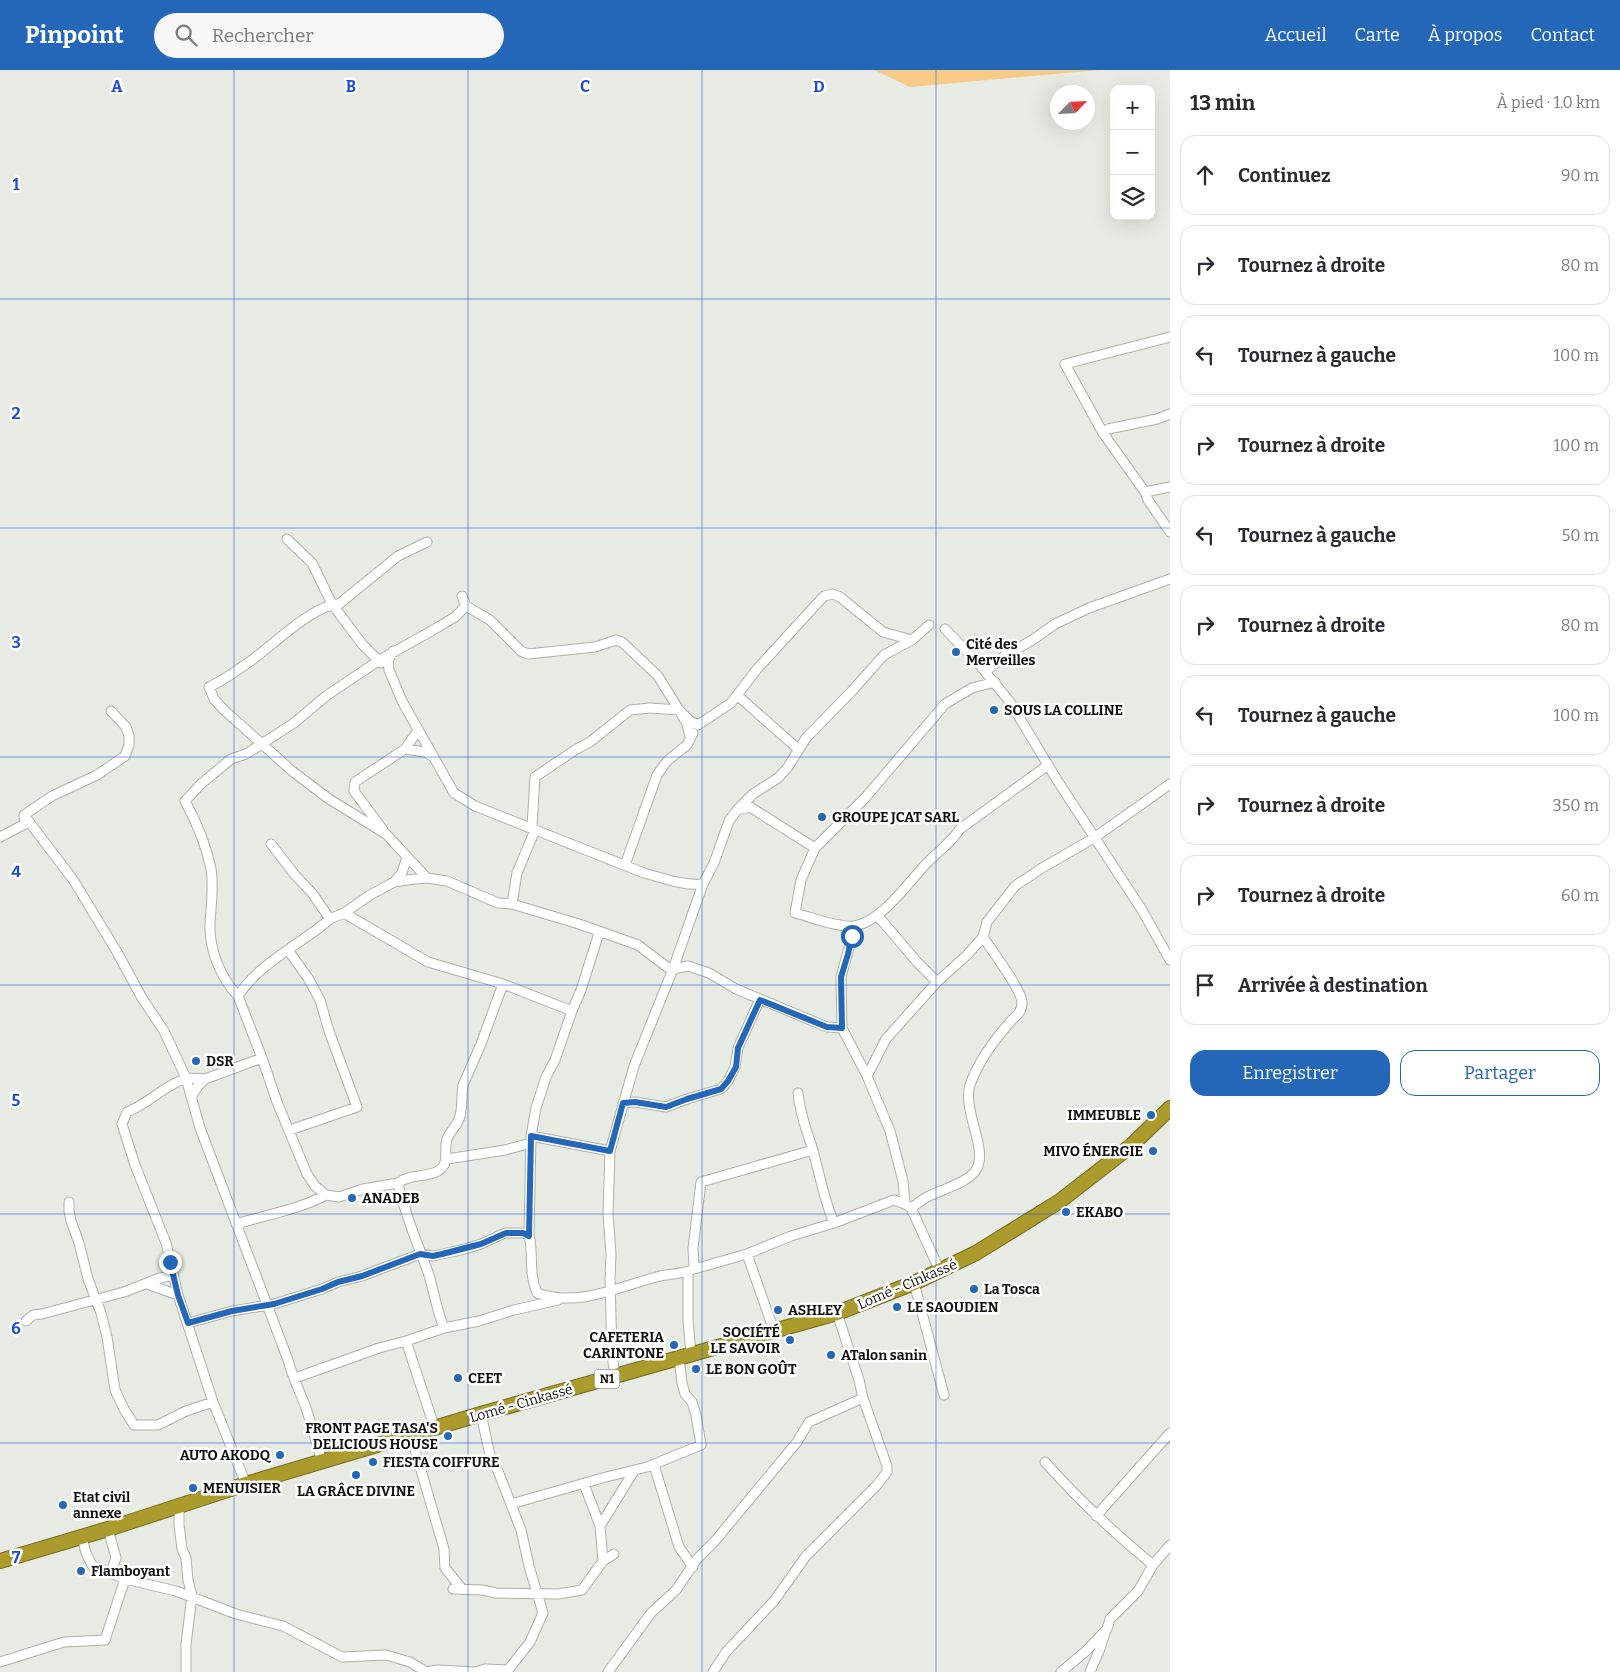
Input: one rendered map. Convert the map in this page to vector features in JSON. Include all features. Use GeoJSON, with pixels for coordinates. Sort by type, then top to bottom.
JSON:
{"type":"FeatureCollection","features":[{"type":"Feature","properties":{"kind":"highway","name":"Lomé - Cinkassé"},"geometry":{"type":"LineString","coordinates":[[0,1561],[82,1538],[246,1484],[481,1414],[774,1332],[836,1313],[914,1283],[976,1253],[1060,1201],[1132,1145],[1170,1108]]}},
{"type":"Feature","properties":{"kind":"street"},"geometry":{"type":"LineString","coordinates":[[1170,337],[1065,364],[1103,433],[1145,492],[1148,500],[1170,532]]}},
{"type":"Feature","properties":{"kind":"street"},"geometry":{"type":"LineString","coordinates":[[1103,433],[1108,429],[1157,419],[1170,414]]}},
{"type":"Feature","properties":{"kind":"street"},"geometry":{"type":"LineString","coordinates":[[1145,492],[1170,487]]}},
{"type":"Feature","properties":{"kind":"street"},"geometry":{"type":"LineString","coordinates":[[287,539],[312,563],[332,604],[362,644],[389,670]]}},
{"type":"Feature","properties":{"kind":"street"},"geometry":{"type":"LineString","coordinates":[[386,834],[329,799],[292,770],[218,704],[209,687],[253,660],[312,615],[332,604],[339,604],[398,556],[426,542]]}},
{"type":"Feature","properties":{"kind":"street"},"geometry":{"type":"LineString","coordinates":[[986,672],[1007,654],[1031,641],[1055,624],[1089,608],[1170,579]]}},
{"type":"Feature","properties":{"kind":"street"},"geometry":{"type":"LineString","coordinates":[[625,865],[657,775],[667,762],[687,745],[698,725],[731,702],[757,668],[824,596],[833,594],[840,597],[883,632],[912,640]]}},
{"type":"Feature","properties":{"kind":"street"},"geometry":{"type":"LineString","coordinates":[[462,596],[466,606],[490,620],[521,651],[528,654],[595,647],[616,640],[622,642],[658,676],[687,724],[690,737]]}},
{"type":"Feature","properties":{"kind":"street"},"geometry":{"type":"LineString","coordinates":[[326,1196],[315,1186],[307,1174],[277,1102],[238,996],[226,981],[215,959],[210,925],[213,899],[211,871],[205,844],[184,801],[200,784],[231,759],[246,754],[262,744],[294,723],[326,696],[393,651],[454,617],[466,606]]}},
{"type":"Feature","properties":{"kind":"street"},"geometry":{"type":"LineString","coordinates":[[615,1376],[612,1355],[611,1254],[608,1214],[610,1151],[634,1066],[729,821],[753,794],[778,778],[788,767],[798,749],[884,655],[912,640],[928,624]]}},
{"type":"Feature","properties":{"kind":"street"},"geometry":{"type":"LineString","coordinates":[[944,630],[986,672],[1010,702],[1094,838],[1142,910],[1170,960]]}},
{"type":"Feature","properties":{"kind":"street"},"geometry":{"type":"LineString","coordinates":[[393,651],[388,661],[389,670],[402,701],[454,793],[475,806],[644,873],[671,881],[695,885],[703,884]]}},
{"type":"Feature","properties":{"kind":"street"},"geometry":{"type":"LineString","coordinates":[[995,682],[972,688],[945,704],[865,798],[816,848],[801,880],[795,913],[834,924],[855,926],[877,916],[925,865],[953,840],[960,829],[1048,765]]}},
{"type":"Feature","properties":{"kind":"street"},"geometry":{"type":"LineString","coordinates":[[737,695],[798,749]]}},
{"type":"Feature","properties":{"kind":"street"},"geometry":{"type":"LineString","coordinates":[[512,904],[517,873],[534,829],[536,777],[574,750],[590,742],[630,710],[660,708],[679,710],[690,721],[698,725]]}},
{"type":"Feature","properties":{"kind":"street"},"geometry":{"type":"LineString","coordinates":[[24,815],[52,796],[97,775],[125,756],[130,736],[126,728],[111,711]]}},
{"type":"Feature","properties":{"kind":"street"},"geometry":{"type":"LineString","coordinates":[[418,730],[405,749],[355,782],[354,791],[386,834],[427,878]]}},
{"type":"Feature","properties":{"kind":"street"},"geometry":{"type":"LineString","coordinates":[[405,749],[425,752],[435,758]]}},
{"type":"Feature","properties":{"kind":"street"},"geometry":{"type":"LineString","coordinates":[[867,1076],[886,1039],[937,982],[967,955],[983,937],[988,922],[1015,886],[1094,838],[1170,784]]}},
{"type":"Feature","properties":{"kind":"street"},"geometry":{"type":"LineString","coordinates":[[737,810],[750,807],[816,848]]}},
{"type":"Feature","properties":{"kind":"street"},"geometry":{"type":"LineString","coordinates":[[0,837],[25,824],[24,815]]}},
{"type":"Feature","properties":{"kind":"street"},"geometry":{"type":"LineString","coordinates":[[24,815],[74,881],[90,906],[142,998],[164,1031],[186,1078],[200,1128],[268,1306],[291,1372],[295,1378],[322,1462]]}},
{"type":"Feature","properties":{"kind":"street"},"geometry":{"type":"LineString","coordinates":[[271,844],[312,893],[330,920]]}},
{"type":"Feature","properties":{"kind":"street"},"geometry":{"type":"LineString","coordinates":[[238,996],[244,987],[288,950],[330,920],[394,882],[402,873],[407,858]]}},
{"type":"Feature","properties":{"kind":"street"},"geometry":{"type":"LineString","coordinates":[[394,882],[427,878],[448,881],[498,903],[512,904],[638,945],[667,967],[673,969],[688,966],[709,973],[736,989],[760,1000],[827,1027],[842,1028]]}},
{"type":"Feature","properties":{"kind":"street"},"geometry":{"type":"LineString","coordinates":[[344,913],[428,962],[503,984],[572,1011]]}},
{"type":"Feature","properties":{"kind":"street"},"geometry":{"type":"LineString","coordinates":[[877,916],[937,982]]}},
{"type":"Feature","properties":{"kind":"street"},"geometry":{"type":"LineString","coordinates":[[855,926],[841,977],[842,1028],[867,1076],[890,1131],[908,1206],[940,1271]]}},
{"type":"Feature","properties":{"kind":"street"},"geometry":{"type":"LineString","coordinates":[[562,1299],[537,1293],[531,1274],[531,1244],[529,1236],[531,1140],[536,1108],[546,1077],[555,1060],[581,990],[599,933]]}},
{"type":"Feature","properties":{"kind":"street"},"geometry":{"type":"LineString","coordinates":[[295,1378],[444,1328],[480,1321],[514,1310],[610,1291],[659,1277],[691,1271],[747,1254],[894,1200],[908,1206],[970,1176],[976,1170],[980,1152],[971,1120],[967,1097],[968,1092],[974,1074],[989,1049],[1012,1019],[1019,1013],[1022,1006],[1022,999],[983,937]]}},
{"type":"Feature","properties":{"kind":"street"},"geometry":{"type":"LineString","coordinates":[[288,950],[308,978],[320,1000],[329,1032],[357,1107],[290,1130]]}},
{"type":"Feature","properties":{"kind":"street"},"geometry":{"type":"LineString","coordinates":[[236,1224],[270,1216],[326,1196],[339,1197],[363,1189],[398,1183],[404,1178],[434,1173],[441,1169],[447,1159],[446,1140],[460,1118],[463,1103],[463,1085],[481,1044],[503,984]]}},
{"type":"Feature","properties":{"kind":"street"},"geometry":{"type":"LineString","coordinates":[[623,1103],[635,1102],[666,1107],[721,1089],[736,1067],[738,1048],[760,1000]]}},
{"type":"Feature","properties":{"kind":"street"},"geometry":{"type":"LineString","coordinates":[[246,1484],[213,1402],[178,1295],[166,1243],[135,1165],[122,1124],[127,1112],[137,1109],[186,1078],[205,1079],[262,1058]]}},
{"type":"Feature","properties":{"kind":"street"},"geometry":{"type":"LineString","coordinates":[[191,1097],[205,1079]]}},
{"type":"Feature","properties":{"kind":"street"},"geometry":{"type":"LineString","coordinates":[[798,1094],[799,1111],[813,1150],[828,1209],[834,1223]]}},
{"type":"Feature","properties":{"kind":"street"},"geometry":{"type":"LineString","coordinates":[[447,1159],[506,1150],[531,1140],[610,1151]]}},
{"type":"Feature","properties":{"kind":"street"},"geometry":{"type":"LineString","coordinates":[[511,1504],[606,1476],[634,1471],[701,1445],[696,1415],[692,1402],[685,1394],[682,1383],[693,1248],[701,1182],[813,1150]]}},
{"type":"Feature","properties":{"kind":"street"},"geometry":{"type":"LineString","coordinates":[[398,1183],[444,1328]]}},
{"type":"Feature","properties":{"kind":"street"},"geometry":{"type":"LineString","coordinates":[[69,1202],[68,1212],[79,1243],[88,1279],[101,1312],[115,1390],[134,1424],[158,1425],[186,1411],[213,1402]]}},
{"type":"Feature","properties":{"kind":"street"},"geometry":{"type":"LineString","coordinates":[[188,1323],[232,1311],[268,1306],[338,1282],[362,1276],[420,1254],[433,1256],[442,1254],[481,1244],[506,1233],[523,1233],[529,1236]]}},
{"type":"Feature","properties":{"kind":"street"},"geometry":{"type":"LineString","coordinates":[[747,1254],[774,1332]]}},
{"type":"Feature","properties":{"kind":"street"},"geometry":{"type":"LineString","coordinates":[[26,1321],[33,1315],[124,1292],[173,1275]]}},
{"type":"Feature","properties":{"kind":"street"},"geometry":{"type":"LineString","coordinates":[[914,1283],[944,1395]]}},
{"type":"Feature","properties":{"kind":"street"},"geometry":{"type":"LineString","coordinates":[[147,1284],[178,1295]]}},
{"type":"Feature","properties":{"kind":"street"},"geometry":{"type":"LineString","coordinates":[[713,1672],[726,1652],[774,1601],[806,1556],[877,1485],[886,1472],[887,1466],[836,1313]]}},
{"type":"Feature","properties":{"kind":"street"},"geometry":{"type":"LineString","coordinates":[[406,1341],[435,1429]]}},
{"type":"Feature","properties":{"kind":"street"},"geometry":{"type":"LineString","coordinates":[[608,1672],[651,1613],[676,1590],[697,1559],[715,1541],[764,1479],[774,1470],[803,1434],[809,1422],[863,1398]]}},
{"type":"Feature","properties":{"kind":"street"},"geometry":{"type":"LineString","coordinates":[[82,1538],[92,1565],[125,1580],[192,1596],[236,1614],[283,1626],[342,1657],[386,1655],[410,1662],[425,1672],[475,1672],[485,1669],[512,1671],[530,1642],[543,1613],[521,1530],[490,1455],[481,1414]]}},
{"type":"Feature","properties":{"kind":"street"},"geometry":{"type":"LineString","coordinates":[[1096,1516],[1170,1433]]}},
{"type":"Feature","properties":{"kind":"street"},"geometry":{"type":"LineString","coordinates":[[411,1436],[444,1549],[446,1568],[458,1589],[496,1593],[558,1594],[582,1590],[603,1561],[614,1554]]}},
{"type":"Feature","properties":{"kind":"street"},"geometry":{"type":"LineString","coordinates":[[1045,1462],[1096,1516],[1108,1524],[1115,1534],[1153,1565]]}},
{"type":"Feature","properties":{"kind":"street"},"geometry":{"type":"LineString","coordinates":[[654,1464],[679,1547],[693,1567]]}},
{"type":"Feature","properties":{"kind":"street"},"geometry":{"type":"LineString","coordinates":[[600,1526],[634,1471]]}},
{"type":"Feature","properties":{"kind":"street"},"geometry":{"type":"LineString","coordinates":[[584,1484],[600,1526],[603,1561]]}},
{"type":"Feature","properties":{"kind":"street"},"geometry":{"type":"LineString","coordinates":[[179,1506],[182,1549],[186,1558],[192,1596],[186,1644],[186,1672]]}},
{"type":"Feature","properties":{"kind":"street"},"geometry":{"type":"LineString","coordinates":[[108,1529],[116,1558],[111,1572]]}},
{"type":"Feature","properties":{"kind":"street"},"geometry":{"type":"LineString","coordinates":[[1090,1672],[1110,1619],[1138,1591],[1153,1565],[1170,1545]]}},
{"type":"Feature","properties":{"kind":"street"},"geometry":{"type":"LineString","coordinates":[[0,1662],[64,1642],[105,1640],[125,1580]]}},
{"type":"Feature","properties":{"kind":"street"},"geometry":{"type":"LineString","coordinates":[[1061,1672],[1086,1651],[1107,1629]]}},
{"type":"Feature","properties":{"kind":"shaded area"},"geometry":{"type":"Polygon","coordinates":[[[874,70],[1100,70],[910,87],[874,70]]]}},
{"type":"Feature","properties":{"kind":"place","name":"Cité des Merveilles"},"geometry":{"type":"Point","coordinates":[956,652]}},
{"type":"Feature","properties":{"kind":"place","name":"SOUS LA COLLINE"},"geometry":{"type":"Point","coordinates":[994,710]}},
{"type":"Feature","properties":{"kind":"place","name":"GROUPE JCAT SARL"},"geometry":{"type":"Point","coordinates":[822,817]}},
{"type":"Feature","properties":{"kind":"place","name":"DSR"},"geometry":{"type":"Point","coordinates":[196,1061]}},
{"type":"Feature","properties":{"kind":"place","name":"IMMEUBLE"},"geometry":{"type":"Point","coordinates":[1151,1115]}},
{"type":"Feature","properties":{"kind":"place","name":"MIVO ÉNERGIE"},"geometry":{"type":"Point","coordinates":[1153,1151]}},
{"type":"Feature","properties":{"kind":"place","name":"ANADEB"},"geometry":{"type":"Point","coordinates":[352,1198]}},
{"type":"Feature","properties":{"kind":"place","name":"EKABO"},"geometry":{"type":"Point","coordinates":[1066,1212]}},
{"type":"Feature","properties":{"kind":"place","name":"La Tosca"},"geometry":{"type":"Point","coordinates":[974,1289]}},
{"type":"Feature","properties":{"kind":"place","name":"LE SAOUDIEN"},"geometry":{"type":"Point","coordinates":[897,1307]}},
{"type":"Feature","properties":{"kind":"place","name":"ASHLEY"},"geometry":{"type":"Point","coordinates":[778,1310]}},
{"type":"Feature","properties":{"kind":"place","name":"SOCIÉTÉ LE SAVOIR"},"geometry":{"type":"Point","coordinates":[790,1340]}},
{"type":"Feature","properties":{"kind":"place","name":"CAFETERIA CARINTONE"},"geometry":{"type":"Point","coordinates":[674,1345]}},
{"type":"Feature","properties":{"kind":"place","name":"ATalon sanin"},"geometry":{"type":"Point","coordinates":[831,1355]}},
{"type":"Feature","properties":{"kind":"place","name":"LE BON GOÛT"},"geometry":{"type":"Point","coordinates":[696,1369]}},
{"type":"Feature","properties":{"kind":"place","name":"CEET"},"geometry":{"type":"Point","coordinates":[458,1378]}},
{"type":"Feature","properties":{"kind":"place","name":"FRONT PAGE TASA'S DELICIOUS HOUSE"},"geometry":{"type":"Point","coordinates":[448,1436]}},
{"type":"Feature","properties":{"kind":"place","name":"AUTO AKODQ"},"geometry":{"type":"Point","coordinates":[280,1455]}},
{"type":"Feature","properties":{"kind":"place","name":"FIESTA COIFFURE"},"geometry":{"type":"Point","coordinates":[373,1462]}},
{"type":"Feature","properties":{"kind":"place","name":"LA GRÂCE DIVINE"},"geometry":{"type":"Point","coordinates":[356,1475]}},
{"type":"Feature","properties":{"kind":"place","name":"MENUISIER"},"geometry":{"type":"Point","coordinates":[193,1488]}},
{"type":"Feature","properties":{"kind":"place","name":"Etat civil annexe"},"geometry":{"type":"Point","coordinates":[63,1505]}},
{"type":"Feature","properties":{"kind":"place","name":"Flamboyant"},"geometry":{"type":"Point","coordinates":[81,1571]}},
{"type":"Feature","properties":{"kind":"route"},"geometry":{"type":"LineString","coordinates":[[170,1262],[178,1295],[188,1323],[232,1311],[268,1306],[338,1282],[362,1276],[420,1254],[433,1256],[442,1254],[481,1244],[506,1233],[523,1233],[529,1236],[531,1136],[610,1151],[623,1103],[635,1102],[666,1107],[721,1089],[736,1067],[738,1048],[747,1032],[760,1000],[827,1027],[842,1028],[841,977],[852,936]]}}]}
